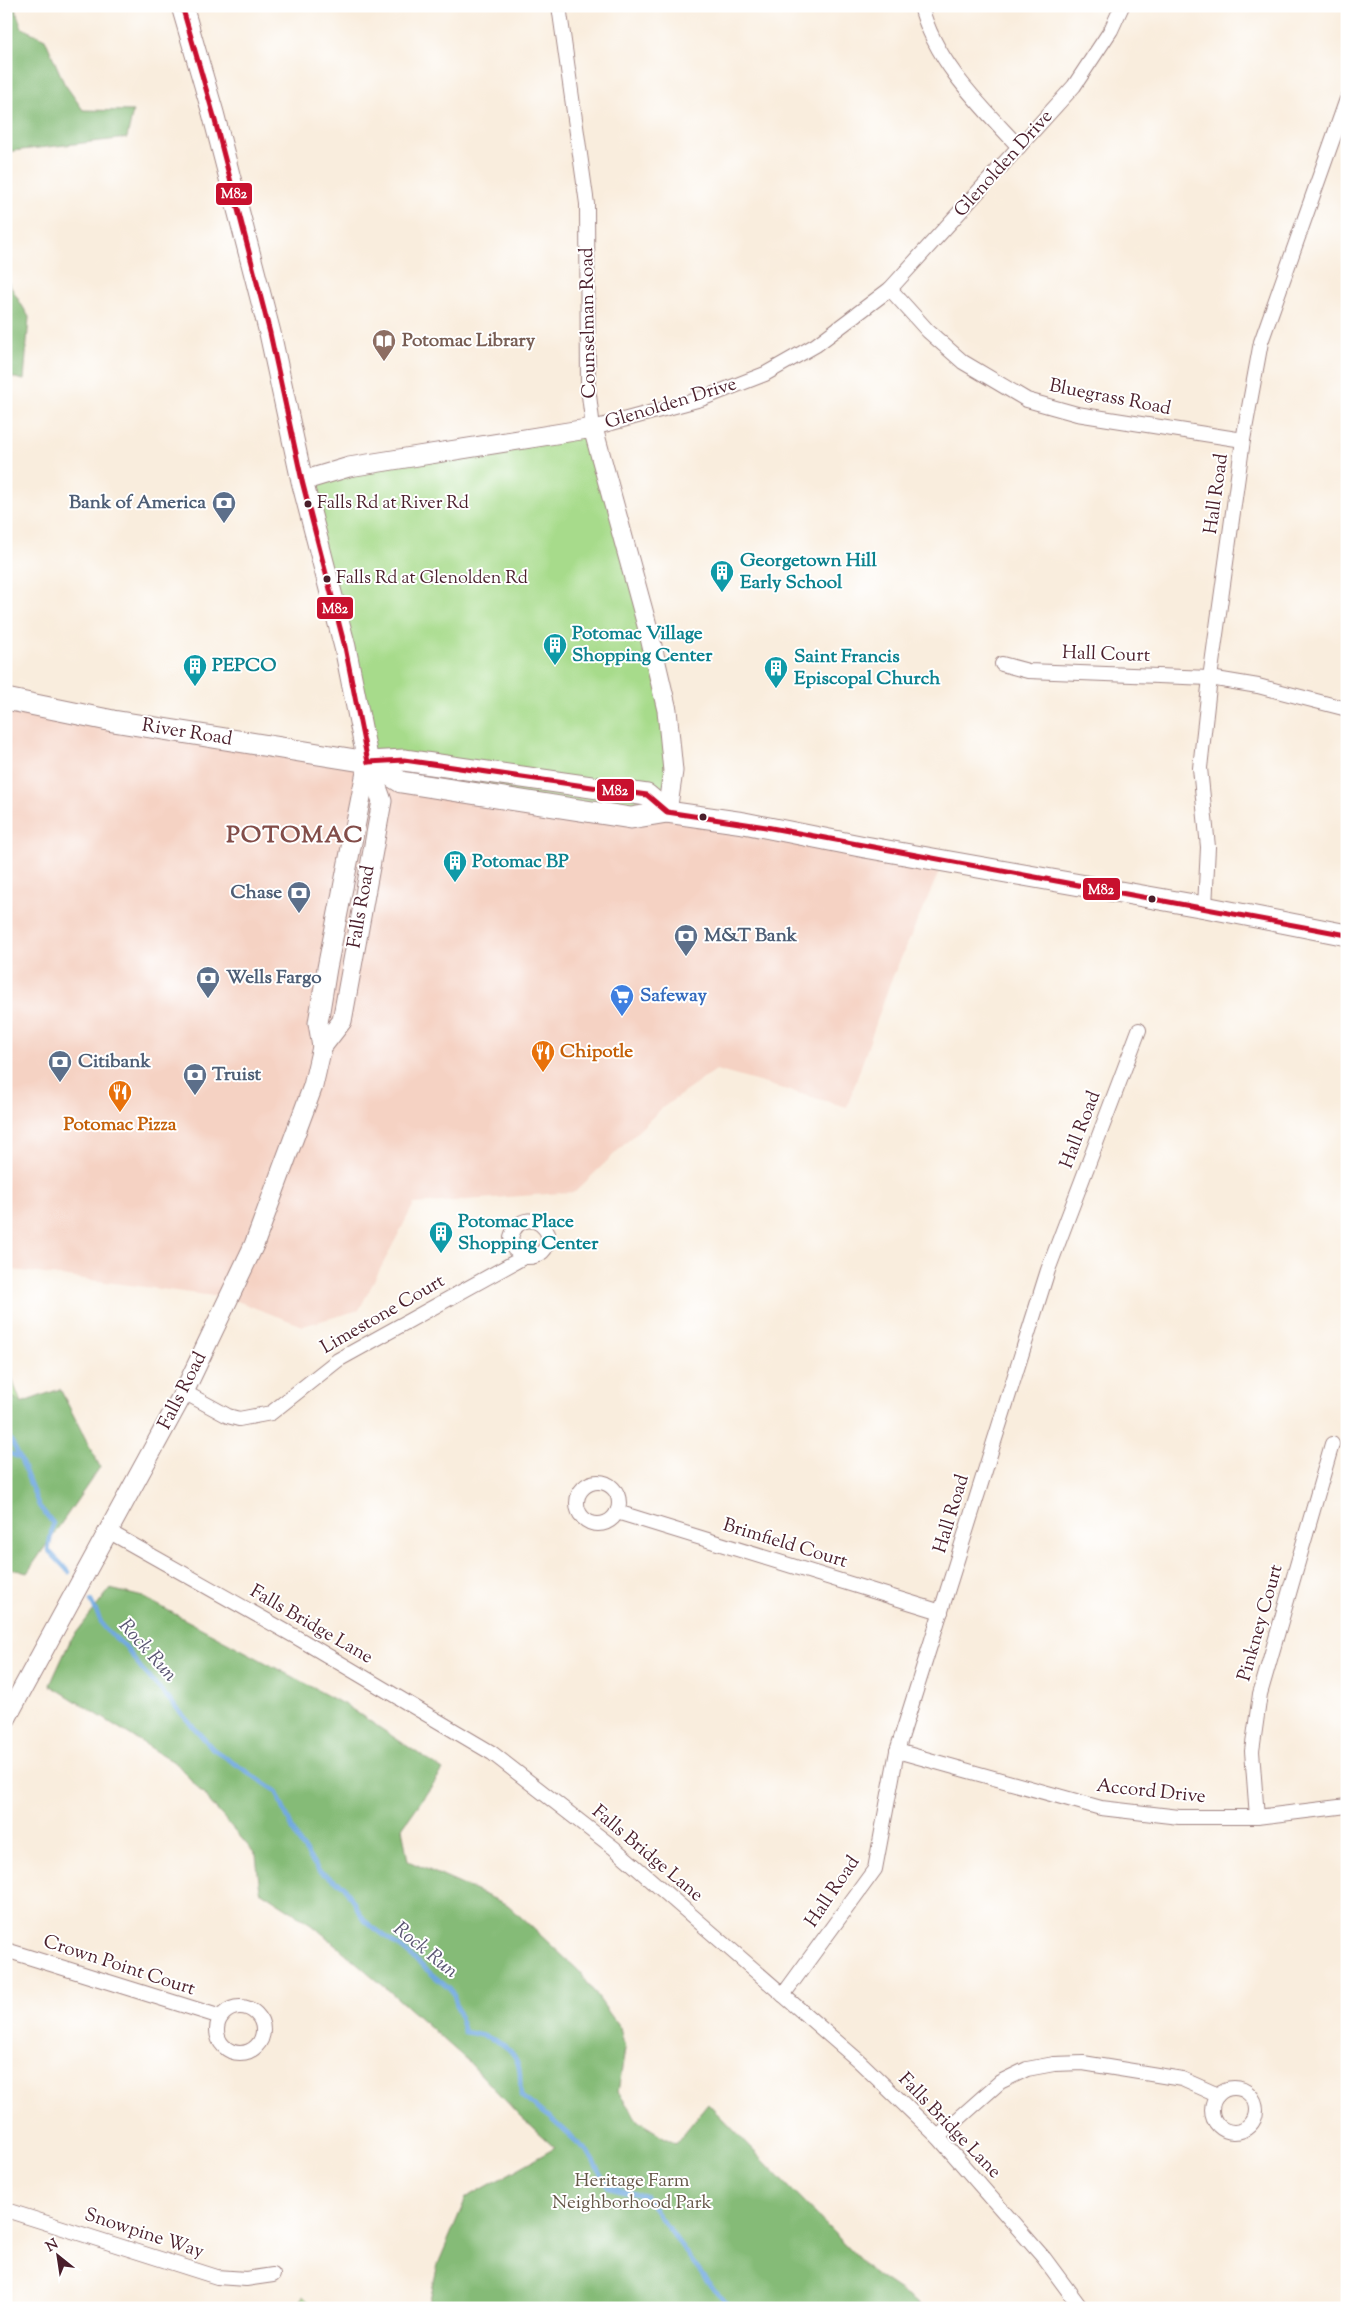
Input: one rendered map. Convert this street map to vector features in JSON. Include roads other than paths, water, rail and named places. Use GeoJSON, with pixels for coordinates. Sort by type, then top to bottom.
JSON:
{"type":"FeatureCollection","features":[{"type":"Feature","properties":{"kind":"main road","name":"Falls Road"},"geometry":{"type":"LineString","coordinates":[[6,1719],[184,1392],[254,1245],[314,1086],[322,1047],[318,1023],[327,968],[368,762],[345,647],[302,481],[270,333],[216,125],[182,6]]}},
{"type":"Feature","properties":{"kind":"main road","name":"Glenolden Drive"},"geometry":{"type":"LineString","coordinates":[[302,481],[349,467],[592,428]]}},
{"type":"Feature","properties":{"kind":"main road","name":"Counselman Road"},"geometry":{"type":"LineString","coordinates":[[592,428],[648,629],[667,710],[673,771],[667,812]]}},
{"type":"Feature","properties":{"kind":"main road","name":"River Road"},"geometry":{"type":"LineString","coordinates":[[6,699],[113,721],[368,762],[401,782],[631,818],[667,812],[766,827],[865,847],[1205,907],[1347,935]]}},
{"type":"Feature","properties":{"kind":"street","name":"Counselman Road"},"geometry":{"type":"LineString","coordinates":[[559,6],[587,204],[588,387],[592,428]]}},
{"type":"Feature","properties":{"kind":"street"},"geometry":{"type":"LineString","coordinates":[[921,6],[924,17],[945,58],[972,97],[1018,147]]}},
{"type":"Feature","properties":{"kind":"street","name":"Glenolden Drive"},"geometry":{"type":"LineString","coordinates":[[592,428],[702,399],[765,374],[816,345],[890,290],[1074,86],[1110,30],[1122,6]]}},
{"type":"Feature","properties":{"kind":"street","name":"Hall Road"},"geometry":{"type":"LineString","coordinates":[[1205,907],[1208,847],[1200,768],[1210,678],[1243,440],[1261,342],[1347,99]]}},
{"type":"Feature","properties":{"kind":"street","name":"Bluegrass Road"},"geometry":{"type":"LineString","coordinates":[[890,290],[928,331],[963,362],[1027,400],[1076,414],[1243,440]]}},
{"type":"Feature","properties":{"kind":"street","name":"Hall Court"},"geometry":{"type":"LineString","coordinates":[[1002,664],[1028,671],[1210,678],[1258,686],[1347,709]]}},
{"type":"Feature","properties":{"kind":"street","name":"Hall Road"},"geometry":{"type":"LineString","coordinates":[[783,1995],[875,1869],[897,1751],[1048,1270],[1139,1030]]}},
{"type":"Feature","properties":{"kind":"street","name":"Limestone Court"},"geometry":{"type":"LineString","coordinates":[[184,1392],[228,1416],[239,1418],[271,1413],[338,1360],[524,1257]]}},
{"type":"Feature","properties":{"kind":"street","name":"Pinkney Court"},"geometry":{"type":"LineString","coordinates":[[1258,1817],[1252,1751],[1260,1694],[1332,1444]]}},
{"type":"Feature","properties":{"kind":"street","name":"Brimfield Court"},"geometry":{"type":"LineString","coordinates":[[617,1512],[941,1612]]}},
{"type":"Feature","properties":{"kind":"street","name":"Falls Bridge Lane"},"geometry":{"type":"LineString","coordinates":[[108,1531],[296,1637],[492,1753],[614,1848],[859,2061],[938,2137],[1044,2258],[1081,2308]]}},
{"type":"Feature","properties":{"kind":"street","name":"Accord Drive"},"geometry":{"type":"LineString","coordinates":[[897,1751],[1101,1808],[1179,1817],[1258,1817],[1347,1806]]}},
{"type":"Feature","properties":{"kind":"street","name":"Crown Point Court"},"geometry":{"type":"LineString","coordinates":[[6,1950],[221,2018]]}},
{"type":"Feature","properties":{"kind":"street"},"geometry":{"type":"LineString","coordinates":[[938,2137],[1000,2082],[1027,2069],[1054,2064],[1083,2063],[1182,2079],[1218,2095]]}},
{"type":"Feature","properties":{"kind":"street","name":"Snowpine Way"},"geometry":{"type":"LineString","coordinates":[[6,2210],[217,2277],[246,2279],[273,2275]]}},
{"type":"Feature","properties":{"kind":"waterway","name":"Rock Run"},"geometry":{"type":"LineString","coordinates":[[6,1431],[20,1458],[39,1506],[53,1523],[48,1550],[69,1572]]}},
{"type":"Feature","properties":{"kind":"waterway"},"geometry":{"type":"LineString","coordinates":[[6,1455],[9,1453],[20,1458]]}},
{"type":"Feature","properties":{"kind":"waterway","name":"Rock Run"},"geometry":{"type":"LineString","coordinates":[[91,1601],[104,1628],[125,1646],[141,1668],[213,1749],[276,1791],[297,1839],[319,1871],[344,1886],[365,1921],[401,1948],[453,1992],[464,2032],[490,2038],[505,2046],[511,2052],[519,2068],[521,2096],[551,2119],[588,2152],[608,2187],[645,2196],[708,2283],[732,2308]]}},
{"type":"Feature","properties":{"kind":"place","name":"Potomac Library"},"geometry":{"type":"Point","coordinates":[384,362]}},
{"type":"Feature","properties":{"kind":"place","name":"Falls Rd at River Rd"},"geometry":{"type":"Point","coordinates":[308,504]}},
{"type":"Feature","properties":{"kind":"place","name":"Bank of America"},"geometry":{"type":"Point","coordinates":[224,524]}},
{"type":"Feature","properties":{"kind":"place","name":"Falls Rd at Glenolden Rd"},"geometry":{"type":"Point","coordinates":[327,579]}},
{"type":"Feature","properties":{"kind":"place","name":"Georgetown Hill Early School"},"geometry":{"type":"Point","coordinates":[722,593]}},
{"type":"Feature","properties":{"kind":"place","name":"Potomac Village Shopping Center"},"geometry":{"type":"Point","coordinates":[555,666]}},
{"type":"Feature","properties":{"kind":"place","name":"PEPCO"},"geometry":{"type":"Point","coordinates":[195,687]}},
{"type":"Feature","properties":{"kind":"place","name":"Saint Francis Episcopal Church"},"geometry":{"type":"Point","coordinates":[776,689]}},
{"type":"Feature","properties":{"kind":"place","name":"Potomac BP"},"geometry":{"type":"Point","coordinates":[455,883]}},
{"type":"Feature","properties":{"kind":"place","name":"Chase"},"geometry":{"type":"Point","coordinates":[299,914]}},
{"type":"Feature","properties":{"kind":"place","name":"M&T Bank"},"geometry":{"type":"Point","coordinates":[686,957]}},
{"type":"Feature","properties":{"kind":"place","name":"Wells Fargo"},"geometry":{"type":"Point","coordinates":[208,999]}},
{"type":"Feature","properties":{"kind":"place","name":"Safeway"},"geometry":{"type":"Point","coordinates":[622,1017]}},
{"type":"Feature","properties":{"kind":"place","name":"Chipotle"},"geometry":{"type":"Point","coordinates":[543,1073]}},
{"type":"Feature","properties":{"kind":"place","name":"Citibank"},"geometry":{"type":"Point","coordinates":[60,1083]}},
{"type":"Feature","properties":{"kind":"place","name":"Truist"},"geometry":{"type":"Point","coordinates":[195,1096]}},
{"type":"Feature","properties":{"kind":"place","name":"Potomac Pizza"},"geometry":{"type":"Point","coordinates":[120,1113]}},
{"type":"Feature","properties":{"kind":"place","name":"Potomac Place Shopping Center"},"geometry":{"type":"Point","coordinates":[441,1254]}},
{"type":"Feature","properties":{"kind":"district","name":"POTOMAC"},"geometry":{"type":"Point","coordinates":[295,836]}},
{"type":"Feature","properties":{"kind":"park label","name":"Heritage Farm Neighborhood Park"},"geometry":{"type":"Point","coordinates":[632,2192]}}]}
